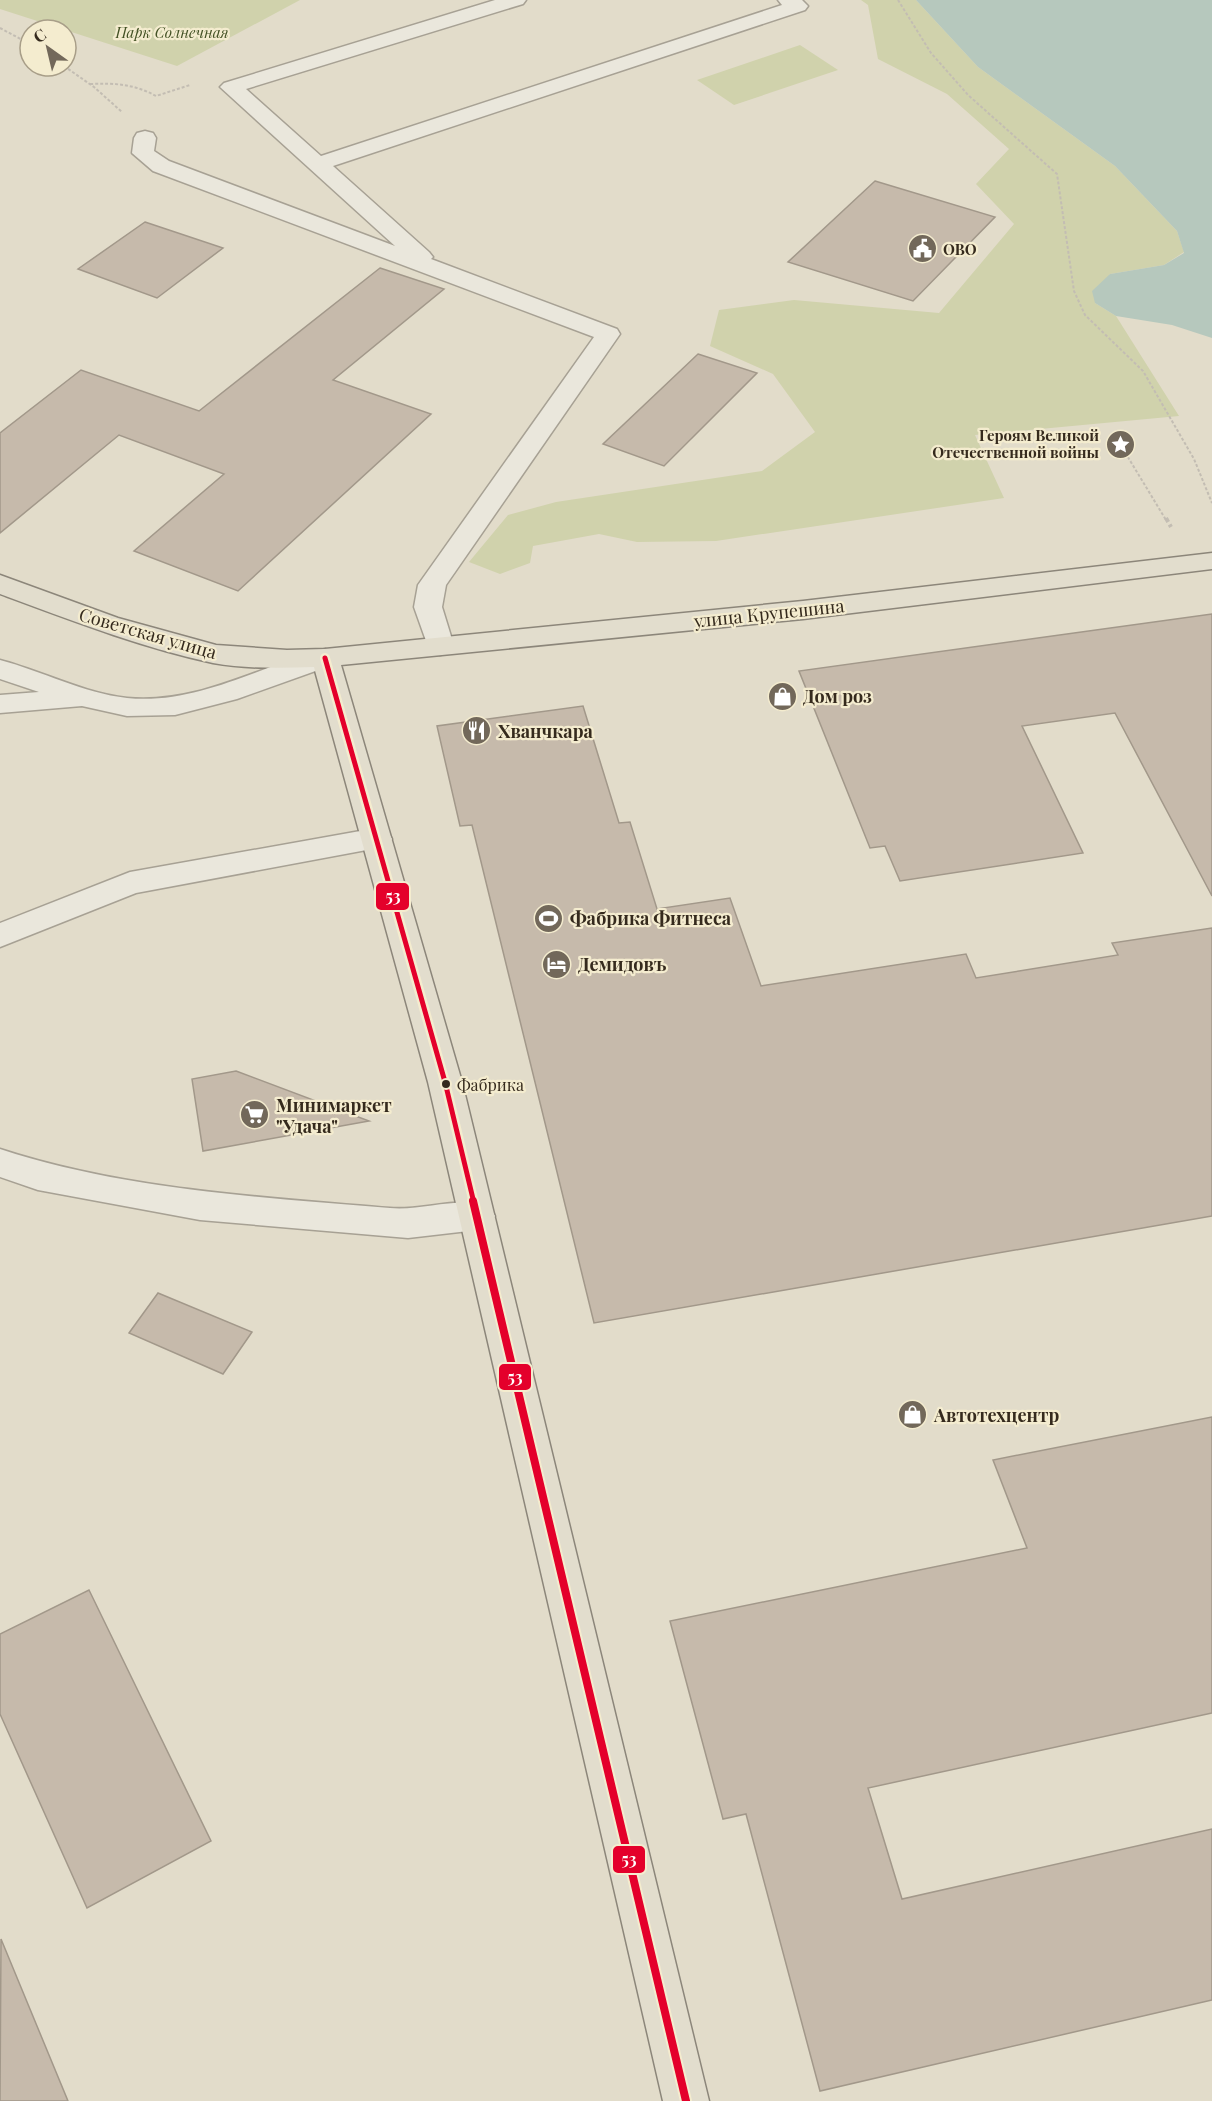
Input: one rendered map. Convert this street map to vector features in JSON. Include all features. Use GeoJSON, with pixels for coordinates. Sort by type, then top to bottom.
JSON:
{"type":"FeatureCollection","features":[{"type":"Feature","properties":{"kind":"main road","name":"улица Крупешина"},"geometry":{"type":"LineString","coordinates":[[325,658],[802,610],[1212,561]]}},
{"type":"Feature","properties":{"kind":"main road","name":"Советская улица"},"geometry":{"type":"LineString","coordinates":[[0,584],[108,624],[215,654],[287,659],[325,658]]}},
{"type":"Feature","properties":{"kind":"main road"},"geometry":{"type":"LineString","coordinates":[[325,658],[445,1082],[686,2101]]}},
{"type":"Feature","properties":{"kind":"lane"},"geometry":{"type":"LineString","coordinates":[[435,269],[231,87],[516,0]]}},
{"type":"Feature","properties":{"kind":"lane"},"geometry":{"type":"LineString","coordinates":[[317,164],[798,6],[788,0]]}},
{"type":"Feature","properties":{"kind":"lane"},"geometry":{"type":"LineString","coordinates":[[145,138],[143,153],[161,166],[608,334],[432,585],[428,607],[440,646]]}},
{"type":"Feature","properties":{"kind":"lane"},"geometry":{"type":"LineString","coordinates":[[0,669],[86,698],[127,707],[159,708],[188,704],[325,658]]}},
{"type":"Feature","properties":{"kind":"lane"},"geometry":{"type":"LineString","coordinates":[[0,704],[86,698]]}},
{"type":"Feature","properties":{"kind":"lane"},"geometry":{"type":"LineString","coordinates":[[0,936],[130,883],[377,840]]}},
{"type":"Feature","properties":{"kind":"lane"},"geometry":{"type":"LineString","coordinates":[[0,1163],[38,1176],[200,1206],[408,1224],[477,1216]]}},
{"type":"Feature","properties":{"kind":"path"},"geometry":{"type":"LineString","coordinates":[[898,0],[931,53],[968,95],[1057,174],[1077,299],[1085,315],[1143,371],[1194,459],[1212,503]]}},
{"type":"Feature","properties":{"kind":"path"},"geometry":{"type":"LineString","coordinates":[[0,28],[18,38]]}},
{"type":"Feature","properties":{"kind":"path"},"geometry":{"type":"LineString","coordinates":[[78,76],[131,120],[145,138]]}},
{"type":"Feature","properties":{"kind":"path"},"geometry":{"type":"LineString","coordinates":[[90,84],[120,82],[137,85],[156,96]]}},
{"type":"Feature","properties":{"kind":"path"},"geometry":{"type":"LineString","coordinates":[[1120,444],[1173,530]]}},
{"type":"Feature","properties":{"kind":"green space","name":"Парк Солнечная"},"geometry":{"type":"Polygon","coordinates":[[[0,0],[300,0],[177,66],[78,34],[78,18],[28,18],[0,9],[0,0]]]}},
{"type":"Feature","properties":{"kind":"green space"},"geometry":{"type":"Polygon","coordinates":[[[861,0],[916,0],[978,67],[1115,166],[1177,231],[1184,252],[1164,265],[1110,274],[1095,303],[1116,316],[1179,416],[975,435],[1004,498],[716,541],[637,542],[599,534],[533,546],[530,563],[500,574],[469,562],[508,515],[556,502],[762,471],[815,432],[773,374],[710,346],[719,310],[794,300],[939,313],[1014,224],[976,184],[1009,149],[947,94],[878,59],[868,5],[861,0]]]}},
{"type":"Feature","properties":{"kind":"green space"},"geometry":{"type":"Polygon","coordinates":[[[800,45],[838,70],[734,105],[697,80],[800,45]]]}},
{"type":"Feature","properties":{"kind":"shaded area"},"geometry":{"type":"Polygon","coordinates":[[[916,0],[1212,0],[1212,338],[1172,325],[1116,316],[1095,303],[1092,291],[1110,274],[1164,265],[1184,253],[1177,231],[1115,166],[978,67],[916,0]]]}},
{"type":"Feature","properties":{"kind":"building"},"geometry":{"type":"Polygon","coordinates":[[[875,181],[995,217],[913,301],[788,262],[875,181]]]}},
{"type":"Feature","properties":{"kind":"building"},"geometry":{"type":"Polygon","coordinates":[[[145,222],[223,248],[157,298],[78,269],[145,222]]]}},
{"type":"Feature","properties":{"kind":"building"},"geometry":{"type":"Polygon","coordinates":[[[380,268],[444,289],[333,380],[431,414],[238,591],[134,551],[224,474],[119,435],[0,533],[0,433],[81,370],[199,411],[380,268]]]}},
{"type":"Feature","properties":{"kind":"building"},"geometry":{"type":"Polygon","coordinates":[[[698,354],[757,373],[664,466],[603,444],[698,354]]]}},
{"type":"Feature","properties":{"kind":"building"},"geometry":{"type":"Polygon","coordinates":[[[1212,614],[1212,896],[1115,713],[1022,726],[1083,853],[900,881],[885,846],[870,848],[799,671],[1212,614]]]}},
{"type":"Feature","properties":{"kind":"building"},"geometry":{"type":"Polygon","coordinates":[[[583,706],[619,823],[630,822],[657,909],[730,898],[761,986],[966,954],[976,978],[1118,955],[1112,943],[1212,928],[1212,1216],[594,1323],[472,825],[460,826],[437,726],[583,706]]]}},
{"type":"Feature","properties":{"kind":"building","name":"Минимаркет \"Удача\""},"geometry":{"type":"Polygon","coordinates":[[[236,1071],[369,1121],[203,1151],[192,1079],[236,1071]]]}},
{"type":"Feature","properties":{"kind":"building"},"geometry":{"type":"Polygon","coordinates":[[[158,1293],[252,1332],[223,1374],[129,1333],[158,1293]]]}},
{"type":"Feature","properties":{"kind":"building"},"geometry":{"type":"Polygon","coordinates":[[[1212,1417],[1212,1713],[868,1788],[902,1899],[1212,1829],[1212,2000],[820,2091],[746,1814],[723,1819],[670,1621],[1027,1548],[993,1460],[1212,1417]]]}},
{"type":"Feature","properties":{"kind":"building"},"geometry":{"type":"Polygon","coordinates":[[[89,1590],[211,1841],[87,1908],[0,1714],[0,1634],[89,1590]]]}},
{"type":"Feature","properties":{"kind":"building"},"geometry":{"type":"Polygon","coordinates":[[[1,1939],[68,2101],[0,2101],[1,1939]]]}},
{"type":"Feature","properties":{"kind":"transit line","name":"53"},"geometry":{"type":"LineString","coordinates":[[325,658],[445,1082],[686,2101]]}},
{"type":"Feature","properties":{"kind":"place","name":"ОВО"},"geometry":{"type":"Point","coordinates":[922,249]}},
{"type":"Feature","properties":{"kind":"place","name":"Героям Великой Отечественной войны"},"geometry":{"type":"Point","coordinates":[1120,444]}},
{"type":"Feature","properties":{"kind":"place","name":"Дом роз"},"geometry":{"type":"Point","coordinates":[782,696]}},
{"type":"Feature","properties":{"kind":"place","name":"Хванчкара"},"geometry":{"type":"Point","coordinates":[477,731]}},
{"type":"Feature","properties":{"kind":"place","name":"Фабрика Фитнеса"},"geometry":{"type":"Point","coordinates":[549,918]}},
{"type":"Feature","properties":{"kind":"place","name":"Демидовъ"},"geometry":{"type":"Point","coordinates":[557,964]}},
{"type":"Feature","properties":{"kind":"place","name":"Фабрика"},"geometry":{"type":"Point","coordinates":[446,1084]}},
{"type":"Feature","properties":{"kind":"place","name":"Минимаркет \"Удача\""},"geometry":{"type":"Point","coordinates":[255,1115]}},
{"type":"Feature","properties":{"kind":"place","name":"Автотехцентр"},"geometry":{"type":"Point","coordinates":[913,1415]}}]}
